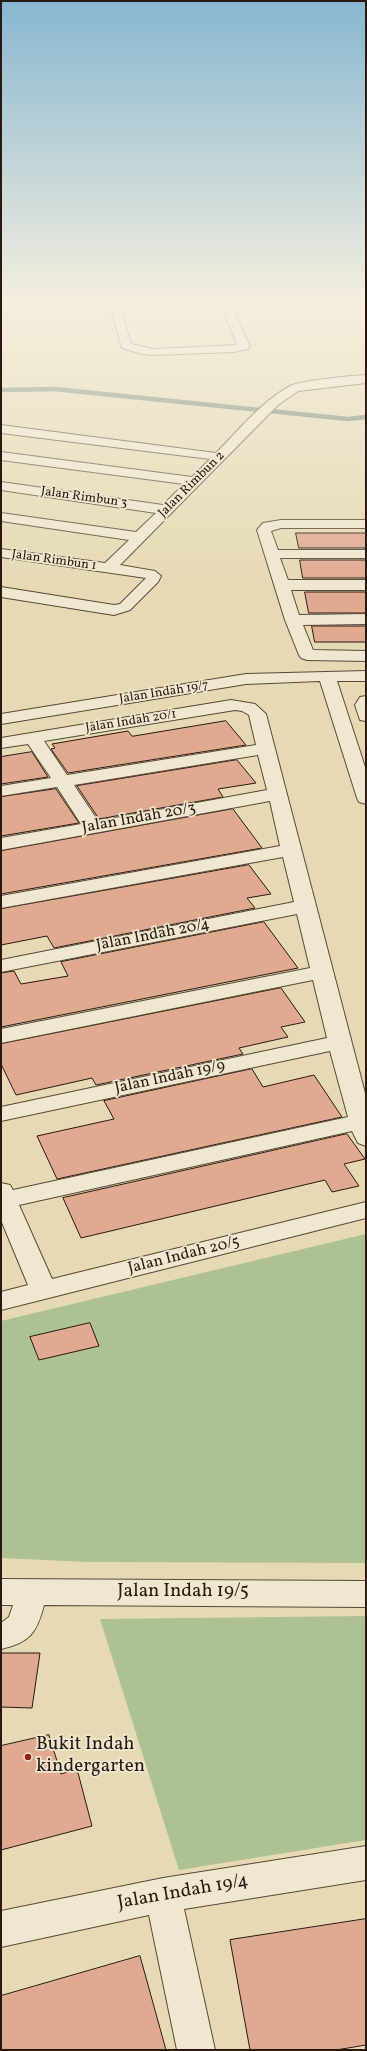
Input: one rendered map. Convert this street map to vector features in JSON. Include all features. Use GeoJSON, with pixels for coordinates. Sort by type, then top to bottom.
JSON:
{"type":"FeatureCollection","features":[{"type":"Feature","properties":{"kind":"street","name":"Jalan Rimbun 2"},"geometry":{"type":"LineString","coordinates":[[108,569],[274,402],[285,395]]}},
{"type":"Feature","properties":{"kind":"street"},"geometry":{"type":"LineString","coordinates":[[1,429],[221,457]]}},
{"type":"Feature","properties":{"kind":"street"},"geometry":{"type":"LineString","coordinates":[[1,456],[196,482]]}},
{"type":"Feature","properties":{"kind":"street","name":"Jalan Rimbun 3"},"geometry":{"type":"LineString","coordinates":[[1,486],[167,510]]}},
{"type":"Feature","properties":{"kind":"street"},"geometry":{"type":"LineString","coordinates":[[1,517],[139,537]]}},
{"type":"Feature","properties":{"kind":"street"},"geometry":{"type":"LineString","coordinates":[[366,524],[281,524],[268,526],[264,530],[271,554],[283,585],[293,620],[307,655],[366,656]]}},
{"type":"Feature","properties":{"kind":"street","name":"Jalan Rimbun 1"},"geometry":{"type":"LineString","coordinates":[[1,553],[150,574],[154,576],[153,579],[125,607],[114,610],[1,592]]}},
{"type":"Feature","properties":{"kind":"street"},"geometry":{"type":"LineString","coordinates":[[271,554],[366,554]]}},
{"type":"Feature","properties":{"kind":"street"},"geometry":{"type":"LineString","coordinates":[[283,585],[366,585]]}},
{"type":"Feature","properties":{"kind":"street"},"geometry":{"type":"LineString","coordinates":[[293,620],[366,619]]}},
{"type":"Feature","properties":{"kind":"street"},"geometry":{"type":"LineString","coordinates":[[327,676],[366,798]]}},
{"type":"Feature","properties":{"kind":"street","name":"Jalan Indah 19/7"},"geometry":{"type":"LineString","coordinates":[[4,714],[246,679],[269,677],[366,676]]}},
{"type":"Feature","properties":{"kind":"street","name":"Jalan Indah 20/1"},"geometry":{"type":"LineString","coordinates":[[1,743],[231,705],[249,706],[257,714],[267,748]]}},
{"type":"Feature","properties":{"kind":"street"},"geometry":{"type":"LineString","coordinates":[[33,738],[64,781],[93,828]]}},
{"type":"Feature","properties":{"kind":"street"},"geometry":{"type":"LineString","coordinates":[[1,791],[267,748],[290,850],[306,906],[321,972],[363,1130],[2,1197],[44,1290]]}},
{"type":"Feature","properties":{"kind":"street","name":"Jalan Indah 20/3"},"geometry":{"type":"LineString","coordinates":[[1,844],[278,794]]}},
{"type":"Feature","properties":{"kind":"street"},"geometry":{"type":"LineString","coordinates":[[1,902],[290,850]]}},
{"type":"Feature","properties":{"kind":"street","name":"Jalan Indah 20/4"},"geometry":{"type":"LineString","coordinates":[[1,966],[306,906]]}},
{"type":"Feature","properties":{"kind":"street"},"geometry":{"type":"LineString","coordinates":[[1,1036],[321,972]]}},
{"type":"Feature","properties":{"kind":"street","name":"Jalan Indah 19/9"},"geometry":{"type":"LineString","coordinates":[[1,1114],[339,1042]]}},
{"type":"Feature","properties":{"kind":"street","name":"Jalan Indah 20/5"},"geometry":{"type":"LineString","coordinates":[[1,1301],[366,1210]]}},
{"type":"Feature","properties":{"kind":"street","name":"Jalan Indah 19/5"},"geometry":{"type":"LineString","coordinates":[[1,1592],[366,1594]]}},
{"type":"Feature","properties":{"kind":"street"},"geometry":{"type":"LineString","coordinates":[[1,1636],[11,1635],[24,1623],[32,1592]]}},
{"type":"Feature","properties":{"kind":"street","name":"Jalan Indah 19/4"},"geometry":{"type":"LineString","coordinates":[[1,1929],[163,1895],[366,1863]]}},
{"type":"Feature","properties":{"kind":"street"},"geometry":{"type":"LineString","coordinates":[[163,1895],[196,2050]]}},
{"type":"Feature","properties":{"kind":"green space"},"geometry":{"type":"Polygon","coordinates":[[[366,1234],[366,1563],[89,1562],[1,1558],[1,1321],[366,1234]]]}},
{"type":"Feature","properties":{"kind":"green space"},"geometry":{"type":"Polygon","coordinates":[[[366,1616],[366,1840],[179,1870],[100,1619],[366,1616]]]}},
{"type":"Feature","properties":{"kind":"building"},"geometry":{"type":"Polygon","coordinates":[[[296,533],[366,533],[366,548],[299,548],[296,533]]]}},
{"type":"Feature","properties":{"kind":"building"},"geometry":{"type":"Polygon","coordinates":[[[300,560],[366,560],[366,578],[303,578],[300,560]]]}},
{"type":"Feature","properties":{"kind":"building"},"geometry":{"type":"Polygon","coordinates":[[[305,592],[366,592],[366,613],[309,613],[305,592]]]}},
{"type":"Feature","properties":{"kind":"building"},"geometry":{"type":"Polygon","coordinates":[[[312,626],[366,626],[366,642],[315,642],[312,626]]]}},
{"type":"Feature","properties":{"kind":"building"},"geometry":{"type":"Polygon","coordinates":[[[226,721],[246,745],[68,773],[51,749],[55,748],[52,744],[128,731],[132,736],[226,721]]]}},
{"type":"Feature","properties":{"kind":"building"},"geometry":{"type":"Polygon","coordinates":[[[32,752],[48,777],[1,784],[1,757],[32,752]]]}},
{"type":"Feature","properties":{"kind":"building"},"geometry":{"type":"Polygon","coordinates":[[[237,760],[256,783],[218,789],[223,797],[99,819],[77,786],[237,760]]]}},
{"type":"Feature","properties":{"kind":"building"},"geometry":{"type":"Polygon","coordinates":[[[56,789],[79,823],[1,836],[1,797],[56,789]]]}},
{"type":"Feature","properties":{"kind":"building"},"geometry":{"type":"Polygon","coordinates":[[[233,809],[262,848],[1,894],[1,851],[233,809]]]}},
{"type":"Feature","properties":{"kind":"building"},"geometry":{"type":"Polygon","coordinates":[[[249,865],[271,894],[247,898],[255,908],[54,948],[47,936],[1,945],[1,909],[249,865]]]}},
{"type":"Feature","properties":{"kind":"building"},"geometry":{"type":"Polygon","coordinates":[[[264,922],[298,968],[1,1027],[1,973],[14,971],[21,984],[68,976],[61,962],[264,922]]]}},
{"type":"Feature","properties":{"kind":"building"},"geometry":{"type":"Polygon","coordinates":[[[281,988],[305,1022],[281,1027],[288,1037],[239,1048],[243,1054],[96,1085],[92,1078],[16,1095],[1,1064],[1,1044],[281,988]]]}},
{"type":"Feature","properties":{"kind":"building"},"geometry":{"type":"Polygon","coordinates":[[[252,1069],[263,1087],[314,1075],[342,1117],[57,1179],[37,1136],[114,1119],[104,1101],[252,1069]]]}},
{"type":"Feature","properties":{"kind":"building"},"geometry":{"type":"Polygon","coordinates":[[[347,1134],[365,1159],[344,1164],[359,1186],[332,1192],[325,1180],[81,1238],[63,1198],[347,1134]]]}},
{"type":"Feature","properties":{"kind":"building"},"geometry":{"type":"Polygon","coordinates":[[[90,1323],[99,1346],[39,1360],[30,1337],[90,1323]]]}},
{"type":"Feature","properties":{"kind":"building"},"geometry":{"type":"Polygon","coordinates":[[[1,1653],[40,1653],[32,1708],[1,1707],[1,1653]]]}},
{"type":"Feature","properties":{"kind":"building","name":"Bukit Indah kindergarten"},"geometry":{"type":"Polygon","coordinates":[[[49,1735],[61,1774],[77,1769],[92,1826],[1,1850],[1,1746],[49,1735]]]}},
{"type":"Feature","properties":{"kind":"building"},"geometry":{"type":"Polygon","coordinates":[[[366,1919],[366,2045],[336,2050],[250,2050],[230,1940],[366,1919]]]}},
{"type":"Feature","properties":{"kind":"building"},"geometry":{"type":"Polygon","coordinates":[[[140,1956],[166,2050],[1,2050],[1,1996],[140,1956]]]}},
{"type":"Feature","properties":{"kind":"waterway"},"geometry":{"type":"LineString","coordinates":[[110,395],[348,419],[366,417]]}},
{"type":"Feature","properties":{"kind":"place","name":"Bukit Indah kindergarten"},"geometry":{"type":"Point","coordinates":[28,1757]}}]}
